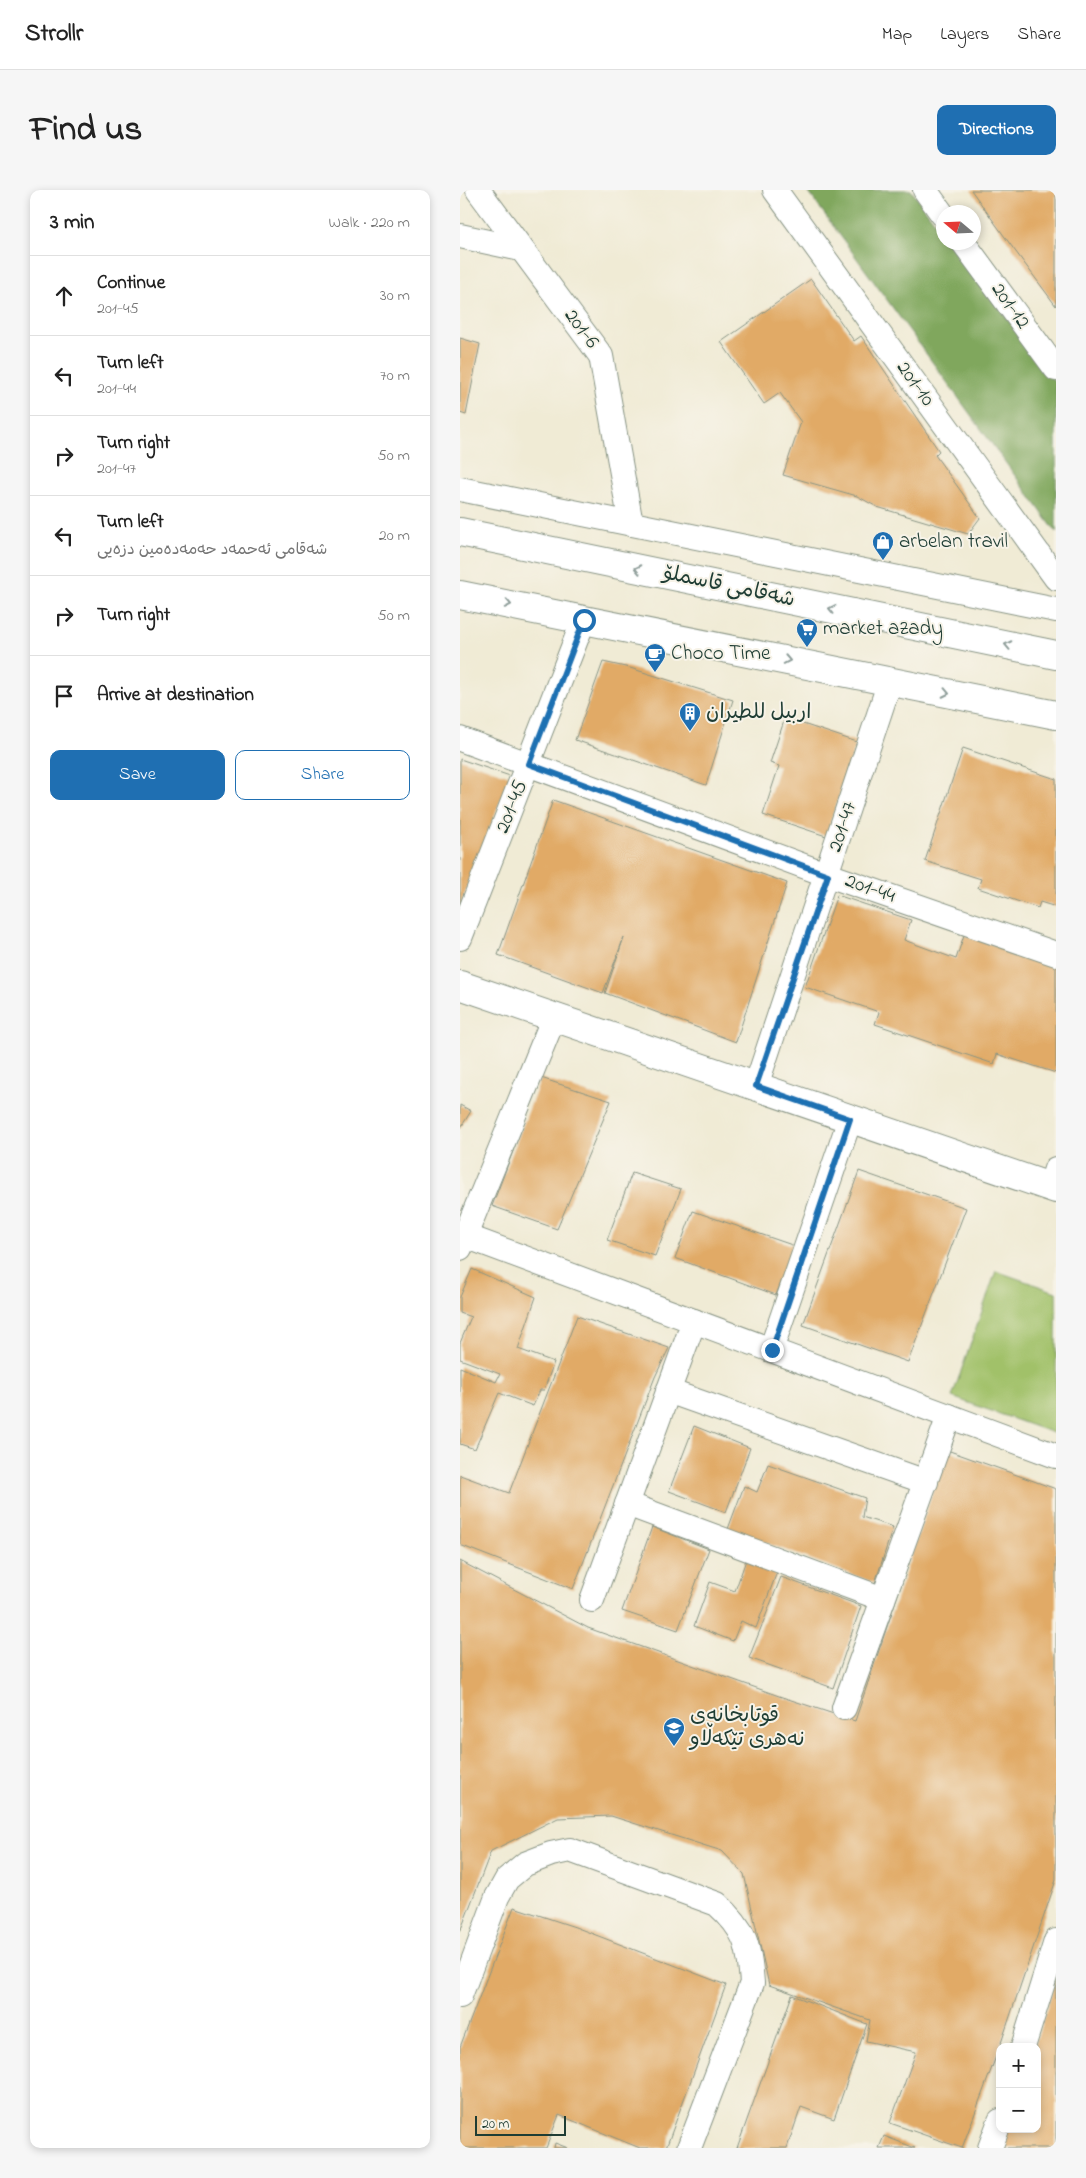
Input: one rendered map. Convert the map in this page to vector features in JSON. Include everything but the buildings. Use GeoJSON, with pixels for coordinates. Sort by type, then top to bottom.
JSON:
{"type":"FeatureCollection","features":[{"type":"Feature","properties":{"kind":"main road","name":"شەقامی قاسملۆ"},"geometry":{"type":"LineString","coordinates":[[460,532],[1056,654]]}},
{"type":"Feature","properties":{"kind":"main road"},"geometry":{"type":"LineString","coordinates":[[460,595],[1056,716]]}},
{"type":"Feature","properties":{"kind":"main road"},"geometry":{"type":"LineString","coordinates":[[460,985],[850,1119],[1054,1182]]}},
{"type":"Feature","properties":{"kind":"street","name":"201-6"},"geometry":{"type":"LineString","coordinates":[[478,190],[601,356],[631,524]]}},
{"type":"Feature","properties":{"kind":"street","name":"201-10"},"geometry":{"type":"LineString","coordinates":[[775,190],[1056,578]]}},
{"type":"Feature","properties":{"kind":"street"},"geometry":{"type":"LineString","coordinates":[[925,190],[936,205]]}},
{"type":"Feature","properties":{"kind":"street"},"geometry":{"type":"LineString","coordinates":[[460,236],[521,249]]}},
{"type":"Feature","properties":{"kind":"street","name":"201-12"},"geometry":{"type":"LineString","coordinates":[[969,250],[1056,368]]}},
{"type":"Feature","properties":{"kind":"street"},"geometry":{"type":"LineString","coordinates":[[460,489],[1056,610]]}},
{"type":"Feature","properties":{"kind":"street","name":"201-45"},"geometry":{"type":"LineString","coordinates":[[460,938],[584,620]]}},
{"type":"Feature","properties":{"kind":"street","name":"201-47"},"geometry":{"type":"LineString","coordinates":[[756,1086],[828,875],[890,681]]}},
{"type":"Feature","properties":{"kind":"street","name":"201-44"},"geometry":{"type":"LineString","coordinates":[[460,739],[828,875],[1056,954]]}},
{"type":"Feature","properties":{"kind":"street"},"geometry":{"type":"LineString","coordinates":[[554,1017],[462,1240],[694,1321],[1056,1456]]}},
{"type":"Feature","properties":{"kind":"street"},"geometry":{"type":"LineString","coordinates":[[772,1350],[850,1119]]}},
{"type":"Feature","properties":{"kind":"street"},"geometry":{"type":"LineString","coordinates":[[592,1600],[694,1321]]}},
{"type":"Feature","properties":{"kind":"street"},"geometry":{"type":"LineString","coordinates":[[668,1391],[926,1482]]}},
{"type":"Feature","properties":{"kind":"street"},"geometry":{"type":"LineString","coordinates":[[844,1708],[948,1416]]}},
{"type":"Feature","properties":{"kind":"street"},"geometry":{"type":"LineString","coordinates":[[627,1504],[883,1599]]}},
{"type":"Feature","properties":{"kind":"street"},"geometry":{"type":"LineString","coordinates":[[460,1996],[497,1897],[507,1879],[525,1864],[551,1854],[570,1850],[717,1904],[734,1920],[745,1938],[752,1983],[689,2148]]}},
{"type":"Feature","properties":{"kind":"street"},"geometry":{"type":"LineString","coordinates":[[1024,2043],[1056,1941]]}},
{"type":"Feature","properties":{"kind":"street"},"geometry":{"type":"LineString","coordinates":[[990,2148],[996,2132]]}},
{"type":"Feature","properties":{"kind":"green space"},"geometry":{"type":"Polygon","coordinates":[[[807,190],[911,190],[936,224],[936,250],[956,250],[1056,384],[1056,532],[807,190]]]}},
{"type":"Feature","properties":{"kind":"green space"},"geometry":{"type":"Polygon","coordinates":[[[996,1271],[1056,1292],[1056,1434],[952,1397],[996,1271]]]}},
{"type":"Feature","properties":{"kind":"place","name":"arbelan travil"},"geometry":{"type":"Point","coordinates":[883,561]}},
{"type":"Feature","properties":{"kind":"place","name":"market azady"},"geometry":{"type":"Point","coordinates":[807,648]}},
{"type":"Feature","properties":{"kind":"place","name":"Choco Time"},"geometry":{"type":"Point","coordinates":[655,673]}},
{"type":"Feature","properties":{"kind":"place","name":"اربيل للطيران"},"geometry":{"type":"Point","coordinates":[690,732]}},
{"type":"Feature","properties":{"kind":"place","name":"قوتابخانه‌ی نه‌هری تێكه‌ڵاو"},"geometry":{"type":"Point","coordinates":[674,1747]}},
{"type":"Feature","properties":{"kind":"route"},"geometry":{"type":"LineString","coordinates":[[584,620],[529,764],[828,875],[756,1086],[850,1119],[772,1350]]}}]}
